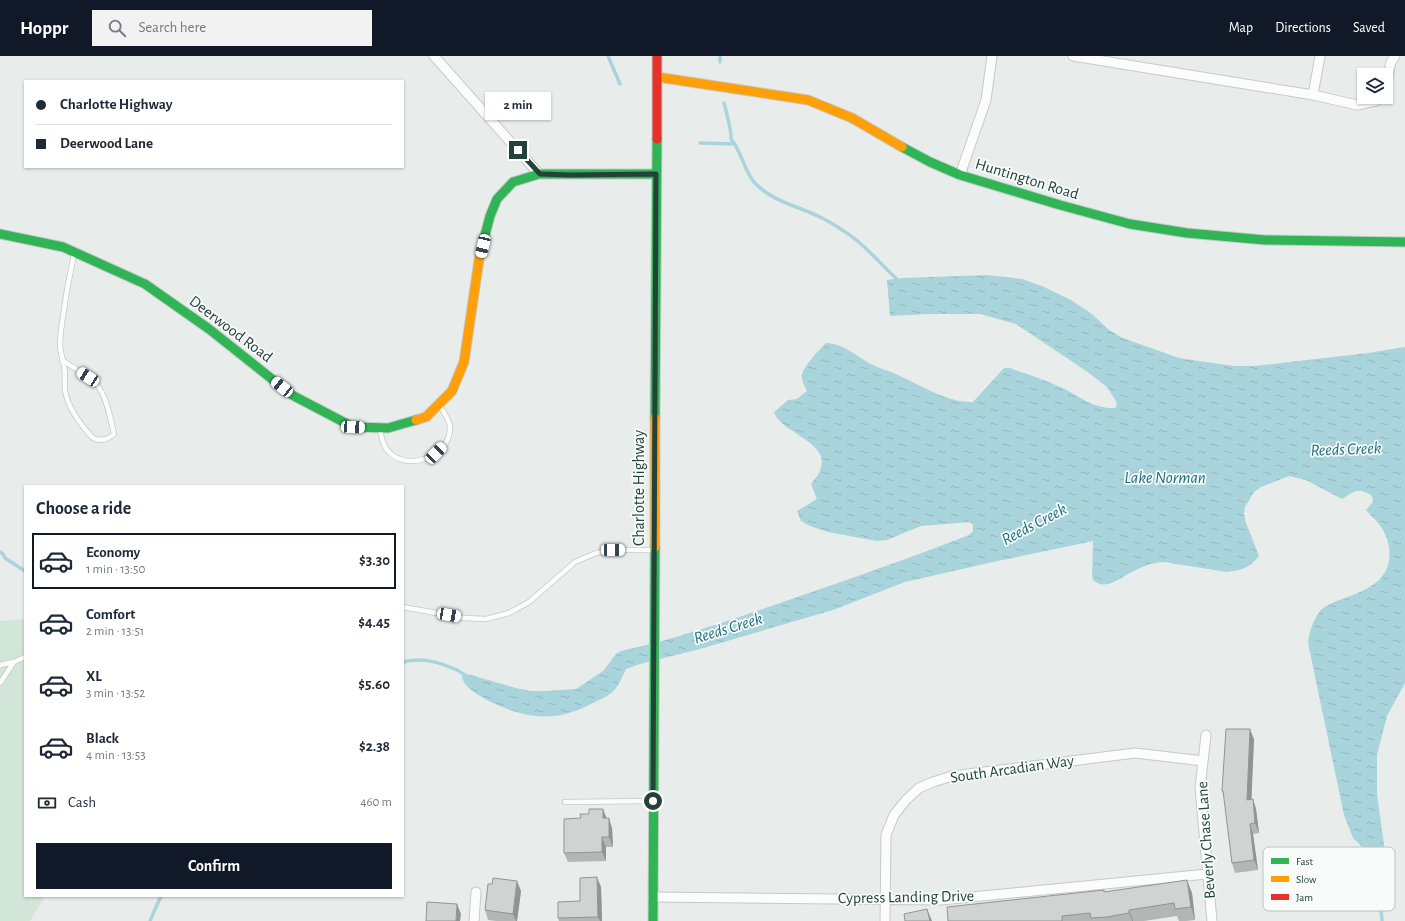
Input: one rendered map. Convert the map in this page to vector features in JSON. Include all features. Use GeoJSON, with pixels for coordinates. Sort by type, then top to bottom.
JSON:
{"type":"FeatureCollection","features":[{"type":"Feature","properties":{"kind":"street"},"geometry":{"type":"LineString","coordinates":[[434,56],[540,174]]}},
{"type":"Feature","properties":{"kind":"street","name":"Charlotte Highway"},"geometry":{"type":"LineString","coordinates":[[652,921],[657,56]]}},
{"type":"Feature","properties":{"kind":"street"},"geometry":{"type":"LineString","coordinates":[[960,174],[986,100],[992,56]]}},
{"type":"Feature","properties":{"kind":"street"},"geometry":{"type":"LineString","coordinates":[[1073,56],[1313,95],[1357,105],[1361,104]]}},
{"type":"Feature","properties":{"kind":"street"},"geometry":{"type":"LineString","coordinates":[[1313,95],[1320,56]]}},
{"type":"Feature","properties":{"kind":"street"},"geometry":{"type":"LineString","coordinates":[[1390,68],[1394,56]]}},
{"type":"Feature","properties":{"kind":"street","name":"Huntington Road"},"geometry":{"type":"LineString","coordinates":[[657,77],[808,100],[852,118],[930,162],[960,174],[1060,206],[1138,225],[1188,233],[1265,240],[1405,242]]}},
{"type":"Feature","properties":{"kind":"street","name":"Deerwood Road"},"geometry":{"type":"LineString","coordinates":[[0,234],[63,247],[145,284],[228,344],[292,395],[353,427],[388,428],[426,417],[452,391],[464,362],[479,260],[490,216],[497,199],[513,182],[540,174],[656,174]]}},
{"type":"Feature","properties":{"kind":"street","name":"Beverly Chase Lane"},"geometry":{"type":"LineString","coordinates":[[1206,735],[1200,788],[1212,921]]}},
{"type":"Feature","properties":{"kind":"street","name":"South Arcadian Way"},"geometry":{"type":"LineString","coordinates":[[884,921],[886,835],[894,815],[906,800],[919,788],[952,776],[1135,753],[1203,761]]}},
{"type":"Feature","properties":{"kind":"street","name":"Cypress Landing Drive"},"geometry":{"type":"LineString","coordinates":[[653,897],[941,900],[1207,874]]}},
{"type":"Feature","properties":{"kind":"street"},"geometry":{"type":"LineString","coordinates":[[474,921],[476,892]]}},
{"type":"Feature","properties":{"kind":"lane"},"geometry":{"type":"LineString","coordinates":[[62,360],[88,377],[99,387],[112,423],[114,434],[110,439],[102,440],[92,437],[78,420],[69,404],[65,390],[64,366],[62,360],[60,344],[63,312],[74,252]]}},
{"type":"Feature","properties":{"kind":"lane"},"geometry":{"type":"LineString","coordinates":[[380,428],[385,448],[394,456],[410,461],[420,461],[426,459],[442,447],[448,437],[450,429],[449,423],[439,404]]}},
{"type":"Feature","properties":{"kind":"lane"},"geometry":{"type":"LineString","coordinates":[[404,607],[464,618],[486,619],[509,613],[529,602],[575,562],[596,553],[613,550],[654,550]]}},
{"type":"Feature","properties":{"kind":"lane"},"geometry":{"type":"LineString","coordinates":[[0,665],[14,662],[24,657]]}},
{"type":"Feature","properties":{"kind":"lane"},"geometry":{"type":"LineString","coordinates":[[0,683],[14,662]]}},
{"type":"Feature","properties":{"kind":"lane"},"geometry":{"type":"LineString","coordinates":[[565,802],[653,801]]}},
{"type":"Feature","properties":{"kind":"green space"},"geometry":{"type":"Polygon","coordinates":[[[24,619],[24,897],[44,897],[30,921],[0,921],[0,621],[24,619]]]}},
{"type":"Feature","properties":{"kind":"water","name":"Lake Norman"},"geometry":{"type":"Polygon","coordinates":[[[988,275],[1022,279],[1042,286],[1071,300],[1092,314],[1109,330],[1123,338],[1179,358],[1234,366],[1254,366],[1368,353],[1405,347],[1405,683],[1387,716],[1377,755],[1377,794],[1383,847],[1362,847],[1353,838],[1344,815],[1308,643],[1312,625],[1322,609],[1330,604],[1366,589],[1375,584],[1382,577],[1389,563],[1388,542],[1379,524],[1366,510],[1373,502],[1372,496],[1367,493],[1357,491],[1342,499],[1306,480],[1289,476],[1261,487],[1254,492],[1245,507],[1244,514],[1246,523],[1259,556],[1245,568],[1227,572],[1161,562],[1133,571],[1110,584],[1098,583],[1093,580],[1092,576],[1093,541],[905,582],[833,610],[700,649],[640,664],[626,669],[617,686],[609,695],[579,710],[565,714],[552,716],[526,715],[499,706],[485,699],[465,684],[462,676],[467,674],[530,691],[576,689],[603,671],[616,654],[621,651],[682,635],[743,616],[969,535],[973,531],[973,525],[970,522],[921,526],[887,540],[877,541],[828,532],[810,526],[801,521],[797,511],[817,499],[811,484],[820,471],[822,459],[814,446],[784,425],[774,412],[788,400],[797,399],[807,391],[803,384],[802,375],[807,365],[826,343],[845,348],[873,365],[934,393],[954,400],[973,402],[1004,368],[1010,368],[1054,384],[1093,404],[1107,408],[1115,408],[1117,405],[1107,387],[1089,373],[1016,324],[980,314],[890,316],[887,280],[902,278],[988,275]]]}},
{"type":"Feature","properties":{"kind":"building"},"geometry":{"type":"Polygon","coordinates":[[[1226,729],[1250,729],[1247,800],[1253,799],[1255,823],[1250,824],[1254,860],[1232,863],[1222,791],[1226,729]]]}},
{"type":"Feature","properties":{"kind":"building"},"geometry":{"type":"Polygon","coordinates":[[[589,809],[603,809],[603,818],[609,818],[609,837],[602,837],[602,852],[564,853],[564,819],[581,818],[580,814],[589,814],[589,809]]]}},
{"type":"Feature","properties":{"kind":"building"},"geometry":{"type":"Polygon","coordinates":[[[597,877],[598,917],[558,918],[558,902],[580,901],[580,878],[597,877]]]}},
{"type":"Feature","properties":{"kind":"building"},"geometry":{"type":"Polygon","coordinates":[[[493,878],[517,881],[513,914],[485,910],[488,884],[492,884],[493,878]]]}},
{"type":"Feature","properties":{"kind":"building"},"geometry":{"type":"Polygon","coordinates":[[[1187,880],[1191,907],[1175,909],[1174,903],[1129,910],[1129,913],[1107,917],[1091,918],[1090,913],[1062,916],[1062,921],[948,921],[947,907],[1104,890],[1104,892],[1187,880]]]}},
{"type":"Feature","properties":{"kind":"building"},"geometry":{"type":"Polygon","coordinates":[[[427,902],[457,904],[456,921],[426,921],[427,902]]]}},
{"type":"Feature","properties":{"kind":"building"},"geometry":{"type":"Polygon","coordinates":[[[927,909],[930,921],[905,921],[904,914],[927,909]]]}},
{"type":"Feature","properties":{"kind":"waterway"},"geometry":{"type":"LineString","coordinates":[[608,56],[620,84]]}},
{"type":"Feature","properties":{"kind":"waterway"},"geometry":{"type":"LineString","coordinates":[[720,56],[720,62]]}},
{"type":"Feature","properties":{"kind":"waterway"},"geometry":{"type":"LineString","coordinates":[[724,103],[730,127],[731,139],[754,182],[768,194],[818,216],[850,235],[865,247],[899,281]]}},
{"type":"Feature","properties":{"kind":"waterway"},"geometry":{"type":"LineString","coordinates":[[700,143],[735,144]]}},
{"type":"Feature","properties":{"kind":"waterway"},"geometry":{"type":"LineString","coordinates":[[0,552],[5,558],[24,570]]}},
{"type":"Feature","properties":{"kind":"waterway","name":"Reeds Creek"},"geometry":{"type":"LineString","coordinates":[[404,662],[417,660],[430,661],[457,670],[468,677]]}},
{"type":"Feature","properties":{"kind":"waterway","name":"Reeds Creek"},"geometry":{"type":"LineString","coordinates":[[150,921],[161,897]]}},
{"type":"Feature","properties":{"kind":"waterway"},"geometry":{"type":"LineString","coordinates":[[1381,911],[1382,921]]}},
{"type":"Feature","properties":{"kind":"traffic: fast"},"geometry":{"type":"LineString","coordinates":[[655,418],[657,139]]}},
{"type":"Feature","properties":{"kind":"traffic: fast"},"geometry":{"type":"LineString","coordinates":[[902,147],[930,162],[960,175],[1130,224],[1187,233],[1265,240],[1405,242]]}},
{"type":"Feature","properties":{"kind":"traffic: fast"},"geometry":{"type":"LineString","coordinates":[[484,239],[490,216],[497,199],[513,182],[539,174],[656,174]]}},
{"type":"Feature","properties":{"kind":"traffic: fast"},"geometry":{"type":"LineString","coordinates":[[0,234],[63,247],[145,284],[209,329],[292,395],[353,427],[388,428],[416,420]]}},
{"type":"Feature","properties":{"kind":"traffic: fast"},"geometry":{"type":"LineString","coordinates":[[653,921],[655,547]]}},
{"type":"Feature","properties":{"kind":"traffic: slow"},"geometry":{"type":"LineString","coordinates":[[657,77],[808,100],[852,118],[902,147]]}},
{"type":"Feature","properties":{"kind":"traffic: slow"},"geometry":{"type":"LineString","coordinates":[[416,420],[426,417],[452,391],[464,362],[479,260],[484,239]]}},
{"type":"Feature","properties":{"kind":"traffic: slow"},"geometry":{"type":"LineString","coordinates":[[655,418],[655,547]]}},
{"type":"Feature","properties":{"kind":"traffic: jam"},"geometry":{"type":"LineString","coordinates":[[657,56],[657,139]]}},
{"type":"Feature","properties":{"kind":"route"},"geometry":{"type":"LineString","coordinates":[[518,150],[540,174],[656,174],[653,801]]}}]}
